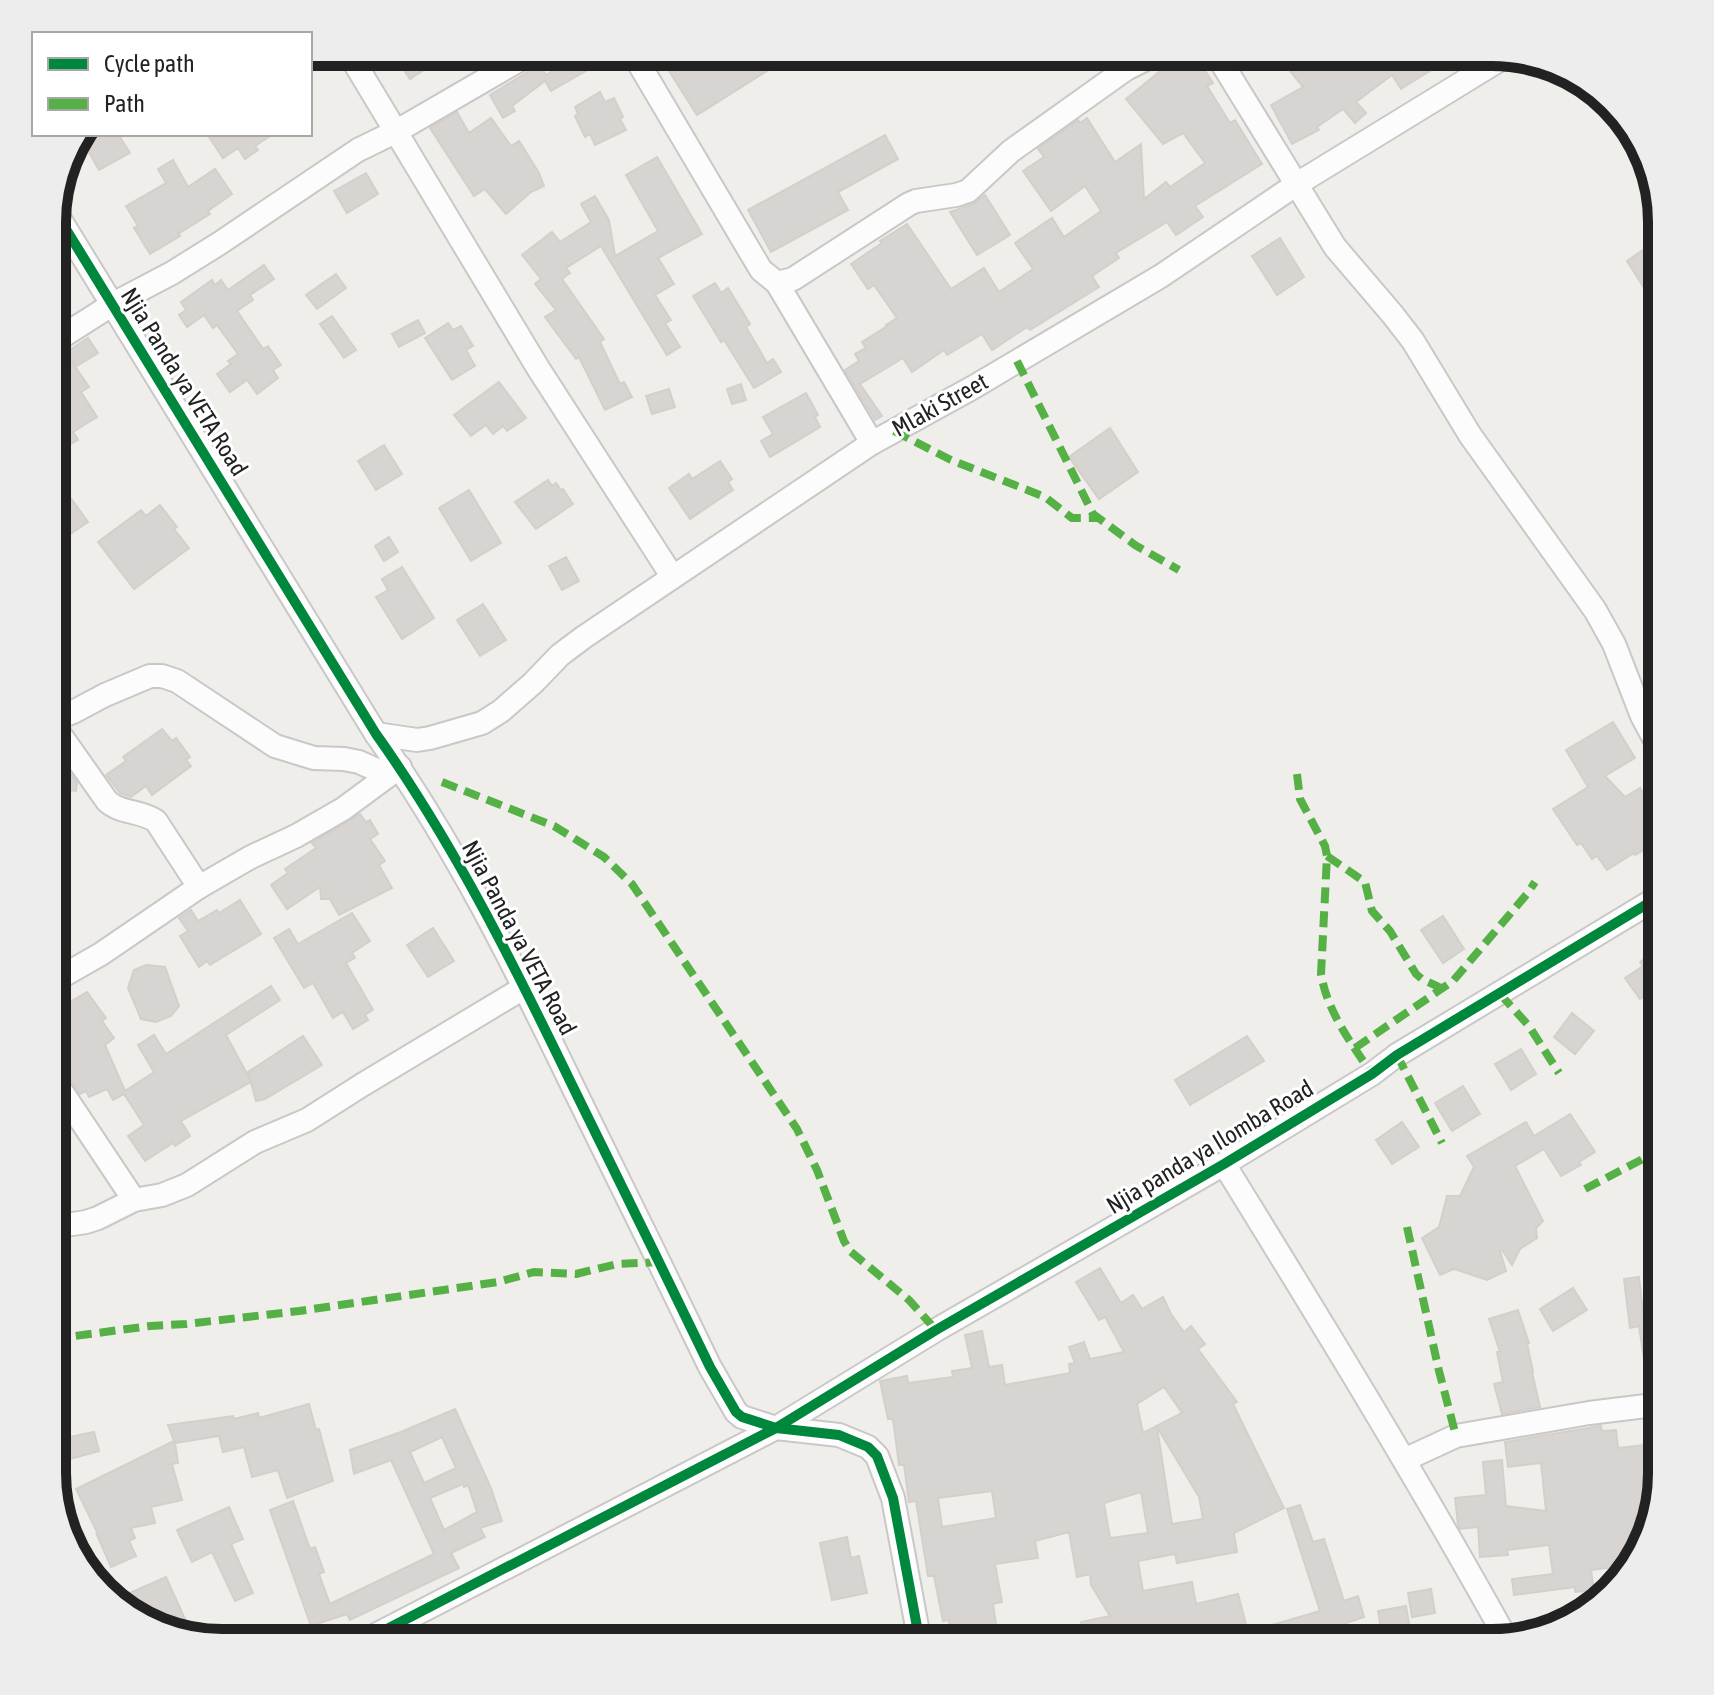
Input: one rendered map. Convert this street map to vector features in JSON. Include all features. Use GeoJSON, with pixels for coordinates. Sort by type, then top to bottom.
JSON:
{"type":"FeatureCollection","features":[{"type":"Feature","properties":{"kind":"street"},"geometry":{"type":"LineString","coordinates":[[357,66],[538,368],[672,576]]}},
{"type":"Feature","properties":{"kind":"street"},"geometry":{"type":"LineString","coordinates":[[66,334],[220,243],[358,150],[509,66]]}},
{"type":"Feature","properties":{"kind":"street"},"geometry":{"type":"LineString","coordinates":[[640,66],[761,270],[777,283],[872,443]]}},
{"type":"Feature","properties":{"kind":"street"},"geometry":{"type":"LineString","coordinates":[[777,283],[793,279],[909,204],[968,191],[1011,151],[1132,66]]}},
{"type":"Feature","properties":{"kind":"street"},"geometry":{"type":"LineString","coordinates":[[1224,66],[1335,247],[1413,341],[1470,435],[1595,610],[1614,644],[1648,727]]}},
{"type":"Feature","properties":{"kind":"street","name":"Mlaki Street"},"geometry":{"type":"LineString","coordinates":[[376,734],[417,740],[482,723],[501,711],[560,655],[584,637],[872,443],[972,388],[1161,276],[1297,184],[1489,66]]}},
{"type":"Feature","properties":{"kind":"street","name":"Njia Panda ya VETA Road"},"geometry":{"type":"LineString","coordinates":[[66,229],[376,734],[394,771],[483,907],[710,1367],[736,1412],[748,1420],[776,1428],[839,1435],[868,1447],[877,1456],[893,1498],[917,1629]]}},
{"type":"Feature","properties":{"kind":"street"},"geometry":{"type":"LineString","coordinates":[[66,715],[150,676],[162,676],[177,681],[275,746],[314,758],[344,759],[394,771]]}},
{"type":"Feature","properties":{"kind":"street"},"geometry":{"type":"LineString","coordinates":[[66,743],[107,801],[114,807],[148,815],[156,821],[199,887]]}},
{"type":"Feature","properties":{"kind":"street"},"geometry":{"type":"LineString","coordinates":[[66,974],[101,954],[199,887],[343,809],[394,771]]}},
{"type":"Feature","properties":{"kind":"street","name":"Njia panda ya Ilomba Road"},"geometry":{"type":"LineString","coordinates":[[387,1629],[776,1428],[936,1330],[1224,1164],[1648,903]]}},
{"type":"Feature","properties":{"kind":"street"},"geometry":{"type":"LineString","coordinates":[[66,1225],[86,1222],[134,1200],[162,1195],[187,1185],[255,1142],[307,1120],[525,987]]}},
{"type":"Feature","properties":{"kind":"street"},"geometry":{"type":"LineString","coordinates":[[66,1098],[134,1200]]}},
{"type":"Feature","properties":{"kind":"street"},"geometry":{"type":"LineString","coordinates":[[1224,1164],[1288,1265],[1500,1629]]}},
{"type":"Feature","properties":{"kind":"street"},"geometry":{"type":"LineString","coordinates":[[1404,1460],[1456,1436],[1648,1406]]}},
{"type":"Feature","properties":{"kind":"building"},"geometry":{"type":"Polygon","coordinates":[[[401,66],[430,66],[410,79],[401,66]]]}},
{"type":"Feature","properties":{"kind":"building"},"geometry":{"type":"Polygon","coordinates":[[[537,66],[546,75],[560,66],[590,66],[551,91],[545,81],[512,106],[515,111],[503,118],[490,95],[537,66]]]}},
{"type":"Feature","properties":{"kind":"building"},"geometry":{"type":"Polygon","coordinates":[[[666,66],[775,66],[697,115],[666,66]]]}},
{"type":"Feature","properties":{"kind":"building"},"geometry":{"type":"Polygon","coordinates":[[[1162,66],[1202,66],[1213,83],[1207,86],[1230,123],[1235,120],[1262,164],[1195,206],[1203,217],[1176,235],[1167,222],[1116,253],[1119,258],[1092,276],[1099,287],[1030,330],[1027,327],[992,350],[982,334],[947,355],[944,350],[912,372],[903,358],[860,384],[882,416],[875,420],[845,370],[859,361],[855,354],[866,348],[862,342],[897,318],[874,285],[868,289],[851,264],[907,224],[951,289],[984,268],[999,292],[1033,269],[1015,243],[1052,218],[1064,237],[1101,211],[1085,186],[1051,211],[1023,171],[1044,157],[1038,149],[1078,120],[1080,123],[1087,118],[1115,162],[1141,144],[1144,199],[1166,182],[1170,187],[1205,163],[1183,133],[1163,144],[1126,99],[1164,68],[1162,66]]]}},
{"type":"Feature","properties":{"kind":"building"},"geometry":{"type":"Polygon","coordinates":[[[1286,66],[1431,66],[1433,69],[1401,89],[1392,75],[1356,102],[1366,113],[1355,123],[1343,109],[1317,127],[1319,130],[1292,144],[1271,105],[1303,87],[1286,66]]]}},
{"type":"Feature","properties":{"kind":"building"},"geometry":{"type":"Polygon","coordinates":[[[600,92],[605,102],[614,98],[626,130],[595,145],[590,134],[585,137],[575,116],[578,114],[575,107],[600,92]]]}},
{"type":"Feature","properties":{"kind":"building"},"geometry":{"type":"Polygon","coordinates":[[[457,112],[469,133],[491,118],[511,146],[519,141],[544,186],[531,192],[506,214],[485,189],[474,196],[430,128],[457,112]]]}},
{"type":"Feature","properties":{"kind":"building"},"geometry":{"type":"Polygon","coordinates":[[[885,135],[898,159],[838,192],[848,210],[771,252],[748,210],[885,135]]]}},
{"type":"Feature","properties":{"kind":"building"},"geometry":{"type":"Polygon","coordinates":[[[91,136],[119,136],[130,153],[99,170],[86,147],[91,136]]]}},
{"type":"Feature","properties":{"kind":"building"},"geometry":{"type":"Polygon","coordinates":[[[208,136],[270,136],[255,146],[258,150],[245,159],[238,148],[223,158],[208,136]]]}},
{"type":"Feature","properties":{"kind":"building"},"geometry":{"type":"Polygon","coordinates":[[[657,157],[702,234],[658,258],[674,284],[655,295],[671,320],[665,323],[680,347],[667,355],[601,246],[566,268],[570,273],[562,279],[604,339],[600,342],[620,384],[624,382],[632,397],[605,410],[579,357],[576,359],[545,317],[556,310],[535,284],[541,279],[522,255],[552,232],[560,242],[591,222],[581,204],[595,196],[609,220],[615,256],[658,231],[626,175],[657,157]]]}},
{"type":"Feature","properties":{"kind":"building"},"geometry":{"type":"Polygon","coordinates":[[[173,160],[188,187],[215,169],[232,194],[208,211],[210,214],[178,234],[180,236],[150,254],[134,228],[138,226],[126,206],[166,183],[158,169],[173,160]]]}},
{"type":"Feature","properties":{"kind":"building"},"geometry":{"type":"Polygon","coordinates":[[[366,173],[378,194],[347,213],[334,191],[366,173]]]}},
{"type":"Feature","properties":{"kind":"building"},"geometry":{"type":"Polygon","coordinates":[[[985,195],[1010,235],[977,255],[950,212],[973,204],[985,195]]]}},
{"type":"Feature","properties":{"kind":"building"},"geometry":{"type":"Polygon","coordinates":[[[1280,238],[1304,277],[1277,295],[1252,256],[1280,238]]]}},
{"type":"Feature","properties":{"kind":"building"},"geometry":{"type":"Polygon","coordinates":[[[1648,247],[1648,294],[1627,261],[1648,247]]]}},
{"type":"Feature","properties":{"kind":"building"},"geometry":{"type":"Polygon","coordinates":[[[264,265],[274,279],[250,295],[253,300],[237,311],[263,349],[268,346],[281,365],[273,370],[278,378],[257,394],[247,380],[230,392],[217,374],[231,364],[228,361],[238,354],[217,325],[213,328],[204,315],[187,327],[179,315],[186,310],[181,302],[212,280],[215,285],[221,280],[228,290],[264,265]]]}},
{"type":"Feature","properties":{"kind":"building"},"geometry":{"type":"Polygon","coordinates":[[[336,274],[346,288],[317,309],[306,295],[336,274]]]}},
{"type":"Feature","properties":{"kind":"building"},"geometry":{"type":"Polygon","coordinates":[[[715,283],[721,293],[728,288],[750,324],[746,327],[767,363],[773,359],[781,372],[754,388],[693,296],[715,283]]]}},
{"type":"Feature","properties":{"kind":"building"},"geometry":{"type":"Polygon","coordinates":[[[332,316],[356,350],[344,358],[320,324],[332,316]]]}},
{"type":"Feature","properties":{"kind":"building"},"geometry":{"type":"Polygon","coordinates":[[[418,320],[425,333],[399,347],[392,334],[418,320]]]}},
{"type":"Feature","properties":{"kind":"building"},"geometry":{"type":"Polygon","coordinates":[[[448,323],[453,330],[461,326],[473,346],[466,350],[475,366],[452,380],[425,338],[448,323]]]}},
{"type":"Feature","properties":{"kind":"building"},"geometry":{"type":"Polygon","coordinates":[[[88,338],[98,353],[77,366],[67,352],[88,338]]]}},
{"type":"Feature","properties":{"kind":"building"},"geometry":{"type":"Polygon","coordinates":[[[70,359],[89,387],[81,392],[97,417],[73,432],[78,440],[66,446],[66,362],[70,359]]]}},
{"type":"Feature","properties":{"kind":"building"},"geometry":{"type":"Polygon","coordinates":[[[499,382],[526,418],[507,431],[503,426],[493,434],[486,425],[471,436],[454,415],[499,382]]]}},
{"type":"Feature","properties":{"kind":"building"},"geometry":{"type":"Polygon","coordinates":[[[741,384],[746,400],[732,404],[727,389],[741,384]]]}},
{"type":"Feature","properties":{"kind":"building"},"geometry":{"type":"Polygon","coordinates":[[[669,389],[675,407],[652,414],[646,396],[669,389]]]}},
{"type":"Feature","properties":{"kind":"building"},"geometry":{"type":"Polygon","coordinates":[[[806,393],[818,415],[815,417],[820,427],[770,457],[761,441],[773,434],[763,417],[806,393]]]}},
{"type":"Feature","properties":{"kind":"building"},"geometry":{"type":"Polygon","coordinates":[[[1110,428],[1138,472],[1099,499],[1069,457],[1110,428]]]}},
{"type":"Feature","properties":{"kind":"building"},"geometry":{"type":"Polygon","coordinates":[[[384,445],[402,474],[376,490],[358,461],[384,445]]]}},
{"type":"Feature","properties":{"kind":"building"},"geometry":{"type":"Polygon","coordinates":[[[720,461],[732,479],[728,482],[733,490],[690,519],[669,488],[689,474],[692,479],[720,461]]]}},
{"type":"Feature","properties":{"kind":"building"},"geometry":{"type":"Polygon","coordinates":[[[548,480],[552,486],[556,483],[563,489],[573,504],[536,529],[515,502],[548,480]]]}},
{"type":"Feature","properties":{"kind":"building"},"geometry":{"type":"Polygon","coordinates":[[[469,490],[501,543],[471,561],[439,508],[469,490]]]}},
{"type":"Feature","properties":{"kind":"building"},"geometry":{"type":"Polygon","coordinates":[[[66,492],[88,522],[66,537],[66,492]]]}},
{"type":"Feature","properties":{"kind":"building"},"geometry":{"type":"Polygon","coordinates":[[[160,505],[189,548],[134,589],[98,542],[141,510],[146,516],[160,505]]]}},
{"type":"Feature","properties":{"kind":"building"},"geometry":{"type":"Polygon","coordinates":[[[389,537],[398,552],[384,561],[375,546],[389,537]]]}},
{"type":"Feature","properties":{"kind":"building"},"geometry":{"type":"Polygon","coordinates":[[[566,557],[579,581],[562,590],[549,566],[566,557]]]}},
{"type":"Feature","properties":{"kind":"building"},"geometry":{"type":"Polygon","coordinates":[[[402,567],[434,618],[402,639],[376,597],[388,590],[382,579],[402,567]]]}},
{"type":"Feature","properties":{"kind":"building"},"geometry":{"type":"Polygon","coordinates":[[[483,604],[506,640],[480,656],[457,620],[483,604]]]}},
{"type":"Feature","properties":{"kind":"building"},"geometry":{"type":"Polygon","coordinates":[[[1613,722],[1635,758],[1605,776],[1625,797],[1640,788],[1648,802],[1648,847],[1607,870],[1597,856],[1592,859],[1581,843],[1577,845],[1553,809],[1588,787],[1566,750],[1613,722]]]}},
{"type":"Feature","properties":{"kind":"building"},"geometry":{"type":"Polygon","coordinates":[[[162,729],[172,741],[176,738],[190,757],[186,760],[191,766],[152,795],[146,786],[131,797],[120,793],[106,775],[126,761],[123,757],[162,729]]]}},
{"type":"Feature","properties":{"kind":"building"},"geometry":{"type":"Polygon","coordinates":[[[66,773],[71,774],[77,783],[76,791],[66,790],[66,773]]]}},
{"type":"Feature","properties":{"kind":"building"},"geometry":{"type":"Polygon","coordinates":[[[360,814],[366,822],[370,820],[378,834],[370,839],[385,861],[379,865],[392,888],[339,915],[330,899],[321,899],[320,887],[287,909],[271,885],[288,873],[285,869],[316,848],[312,843],[360,814]]]}},
{"type":"Feature","properties":{"kind":"building"},"geometry":{"type":"Polygon","coordinates":[[[240,900],[261,934],[210,965],[207,961],[199,967],[180,936],[188,931],[179,918],[191,910],[198,921],[240,900]]]}},
{"type":"Feature","properties":{"kind":"building"},"geometry":{"type":"Polygon","coordinates":[[[352,913],[370,941],[352,953],[355,958],[346,963],[373,1010],[365,1015],[368,1020],[353,1029],[343,1012],[333,1018],[313,983],[304,988],[274,938],[289,929],[298,944],[352,913]]]}},
{"type":"Feature","properties":{"kind":"building"},"geometry":{"type":"Polygon","coordinates":[[[1443,916],[1464,949],[1443,963],[1421,930],[1443,916]]]}},
{"type":"Feature","properties":{"kind":"building"},"geometry":{"type":"Polygon","coordinates":[[[433,928],[454,961],[428,977],[407,945],[433,928]]]}},
{"type":"Feature","properties":{"kind":"building"},"geometry":{"type":"Polygon","coordinates":[[[1648,957],[1648,994],[1640,999],[1625,978],[1643,966],[1640,962],[1648,957]]]}},
{"type":"Feature","properties":{"kind":"building"},"geometry":{"type":"Polygon","coordinates":[[[146,965],[165,967],[179,1006],[171,1016],[156,1022],[141,1019],[128,988],[134,970],[146,965]]]}},
{"type":"Feature","properties":{"kind":"building"},"geometry":{"type":"Polygon","coordinates":[[[271,986],[280,1000],[226,1035],[251,1081],[248,1072],[303,1036],[322,1065],[265,1099],[256,1101],[251,1082],[181,1121],[190,1136],[145,1161],[128,1136],[144,1125],[124,1094],[113,1100],[107,1089],[89,1097],[86,1091],[80,1094],[66,1074],[66,1004],[87,992],[106,1018],[102,1021],[114,1038],[105,1045],[125,1091],[154,1072],[138,1045],[154,1035],[166,1054],[271,986]]]}},
{"type":"Feature","properties":{"kind":"building"},"geometry":{"type":"Polygon","coordinates":[[[1572,1013],[1594,1031],[1575,1054],[1554,1037],[1572,1013]]]}},
{"type":"Feature","properties":{"kind":"building"},"geometry":{"type":"Polygon","coordinates":[[[1247,1036],[1264,1061],[1190,1105],[1175,1080],[1247,1036]]]}},
{"type":"Feature","properties":{"kind":"building"},"geometry":{"type":"Polygon","coordinates":[[[1521,1049],[1536,1074],[1511,1090],[1495,1064],[1521,1049]]]}},
{"type":"Feature","properties":{"kind":"building"},"geometry":{"type":"Polygon","coordinates":[[[1463,1086],[1480,1114],[1452,1131],[1435,1103],[1463,1086]]]}},
{"type":"Feature","properties":{"kind":"building"},"geometry":{"type":"Polygon","coordinates":[[[1570,1114],[1595,1152],[1579,1162],[1581,1165],[1561,1176],[1544,1149],[1515,1166],[1543,1221],[1536,1228],[1537,1238],[1520,1249],[1512,1265],[1500,1251],[1506,1271],[1487,1280],[1454,1269],[1440,1275],[1422,1238],[1439,1227],[1447,1196],[1460,1196],[1474,1167],[1467,1156],[1526,1122],[1534,1136],[1570,1114]]]}},
{"type":"Feature","properties":{"kind":"building"},"geometry":{"type":"Polygon","coordinates":[[[1402,1122],[1419,1147],[1392,1164],[1376,1140],[1402,1122]]]}},
{"type":"Feature","properties":{"kind":"building"},"geometry":{"type":"Polygon","coordinates":[[[1100,1268],[1121,1303],[1133,1295],[1142,1309],[1163,1297],[1184,1332],[1191,1326],[1205,1344],[1198,1349],[1237,1402],[1233,1404],[1284,1508],[1234,1533],[1237,1552],[1177,1563],[1175,1554],[1138,1561],[1143,1591],[1192,1582],[1196,1604],[1238,1594],[1247,1629],[1082,1629],[1081,1622],[1110,1616],[1091,1585],[1090,1574],[1077,1577],[1069,1532],[1035,1541],[1038,1558],[995,1564],[1002,1602],[993,1604],[997,1629],[950,1629],[949,1620],[943,1621],[934,1576],[928,1576],[916,1501],[909,1502],[904,1465],[899,1465],[893,1419],[888,1419],[880,1381],[907,1376],[908,1383],[953,1377],[952,1371],[972,1368],[965,1335],[982,1331],[989,1367],[1002,1365],[1005,1385],[1070,1373],[1069,1364],[1075,1363],[1069,1347],[1084,1342],[1090,1359],[1124,1352],[1105,1317],[1099,1320],[1076,1282],[1100,1268]],[[1164,1387],[1137,1404],[1143,1433],[1182,1413],[1164,1387]],[[1157,1427],[1172,1524],[1203,1519],[1199,1497],[1157,1427]],[[992,1491],[938,1498],[942,1527],[996,1518],[992,1491]],[[1141,1492],[1104,1503],[1110,1538],[1148,1533],[1141,1492]]]}},
{"type":"Feature","properties":{"kind":"building"},"geometry":{"type":"Polygon","coordinates":[[[1639,1277],[1643,1313],[1648,1312],[1648,1365],[1645,1366],[1639,1326],[1630,1328],[1624,1279],[1639,1277]]]}},
{"type":"Feature","properties":{"kind":"building"},"geometry":{"type":"Polygon","coordinates":[[[1573,1288],[1587,1310],[1553,1331],[1540,1309],[1573,1288]]]}},
{"type":"Feature","properties":{"kind":"building"},"geometry":{"type":"Polygon","coordinates":[[[1518,1310],[1529,1343],[1540,1407],[1502,1414],[1494,1384],[1503,1382],[1497,1352],[1500,1352],[1489,1319],[1518,1310]]]}},
{"type":"Feature","properties":{"kind":"building"},"geometry":{"type":"Polygon","coordinates":[[[309,1404],[333,1481],[287,1498],[278,1470],[252,1477],[244,1447],[223,1452],[219,1436],[175,1443],[178,1463],[172,1464],[182,1500],[151,1507],[155,1523],[131,1528],[135,1538],[129,1541],[136,1556],[111,1567],[76,1489],[174,1441],[168,1425],[233,1416],[234,1419],[258,1413],[259,1418],[309,1404]]]}},
{"type":"Feature","properties":{"kind":"building"},"geometry":{"type":"Polygon","coordinates":[[[455,1409],[491,1488],[502,1521],[480,1528],[485,1537],[451,1553],[459,1568],[350,1620],[347,1614],[311,1626],[270,1510],[293,1501],[310,1549],[315,1547],[324,1572],[319,1574],[330,1604],[434,1554],[391,1460],[354,1474],[350,1450],[455,1409]],[[442,1437],[410,1452],[424,1483],[456,1468],[442,1437]],[[463,1484],[430,1498],[444,1530],[477,1512],[468,1485],[464,1487],[463,1484]]]}},
{"type":"Feature","properties":{"kind":"building"},"geometry":{"type":"Polygon","coordinates":[[[1601,1426],[1602,1431],[1616,1430],[1618,1448],[1648,1445],[1647,1493],[1636,1533],[1617,1567],[1591,1570],[1594,1590],[1575,1592],[1575,1587],[1514,1595],[1512,1579],[1553,1574],[1549,1545],[1507,1550],[1508,1555],[1480,1557],[1478,1527],[1460,1529],[1455,1498],[1486,1495],[1483,1462],[1502,1460],[1506,1506],[1546,1511],[1541,1463],[1508,1467],[1505,1442],[1601,1426]]]}},
{"type":"Feature","properties":{"kind":"building"},"geometry":{"type":"Polygon","coordinates":[[[94,1432],[99,1451],[66,1460],[66,1438],[94,1432]]]}},
{"type":"Feature","properties":{"kind":"building"},"geometry":{"type":"Polygon","coordinates":[[[1300,1505],[1313,1542],[1324,1539],[1344,1601],[1358,1596],[1364,1617],[1328,1629],[1258,1629],[1320,1611],[1287,1509],[1300,1505]]]}},
{"type":"Feature","properties":{"kind":"building"},"geometry":{"type":"Polygon","coordinates":[[[229,1507],[243,1539],[231,1544],[253,1593],[235,1601],[212,1552],[192,1562],[177,1530],[229,1507]]]}},
{"type":"Feature","properties":{"kind":"building"},"geometry":{"type":"Polygon","coordinates":[[[847,1537],[851,1558],[859,1556],[867,1593],[832,1600],[820,1543],[847,1537]]]}},
{"type":"Feature","properties":{"kind":"building"},"geometry":{"type":"Polygon","coordinates":[[[166,1577],[188,1625],[153,1613],[125,1595],[166,1577]]]}},
{"type":"Feature","properties":{"kind":"building"},"geometry":{"type":"Polygon","coordinates":[[[1431,1589],[1435,1613],[1412,1617],[1408,1593],[1431,1589]]]}},
{"type":"Feature","properties":{"kind":"building"},"geometry":{"type":"Polygon","coordinates":[[[1406,1606],[1410,1629],[1381,1629],[1378,1611],[1406,1606]]]}},
{"type":"Feature","properties":{"kind":"marked path"},"geometry":{"type":"LineString","coordinates":[[1017,361],[1093,514],[1135,545],[1179,570]]}},
{"type":"Feature","properties":{"kind":"marked path"},"geometry":{"type":"LineString","coordinates":[[894,431],[951,460],[1045,497],[1072,518],[1097,518]]}},
{"type":"Feature","properties":{"kind":"marked path"},"geometry":{"type":"LineString","coordinates":[[1297,774],[1300,799],[1325,846],[1327,856],[1321,974],[1324,988],[1341,1026],[1372,1074]]}},
{"type":"Feature","properties":{"kind":"marked path"},"geometry":{"type":"LineString","coordinates":[[442,782],[554,826],[604,857],[632,884],[797,1129],[850,1251],[909,1300],[936,1330]]}},
{"type":"Feature","properties":{"kind":"marked path"},"geometry":{"type":"LineString","coordinates":[[1327,856],[1365,882],[1372,911],[1390,931],[1416,974],[1443,989]]}},
{"type":"Feature","properties":{"kind":"marked path"},"geometry":{"type":"LineString","coordinates":[[1355,1048],[1453,981],[1535,882]]}},
{"type":"Feature","properties":{"kind":"marked path"},"geometry":{"type":"LineString","coordinates":[[1500,994],[1529,1026],[1559,1073]]}},
{"type":"Feature","properties":{"kind":"marked path"},"geometry":{"type":"LineString","coordinates":[[1397,1055],[1442,1143]]}},
{"type":"Feature","properties":{"kind":"marked path"},"geometry":{"type":"LineString","coordinates":[[1585,1189],[1648,1156]]}},
{"type":"Feature","properties":{"kind":"marked path"},"geometry":{"type":"LineString","coordinates":[[1407,1227],[1456,1436]]}},
{"type":"Feature","properties":{"kind":"marked path"},"geometry":{"type":"LineString","coordinates":[[66,1337],[299,1311],[498,1282],[534,1272],[576,1274],[617,1264],[659,1262]]}},
{"type":"Feature","properties":{"kind":"cycle path"},"geometry":{"type":"LineString","coordinates":[[66,229],[458,863],[529,998],[710,1367],[736,1412],[742,1417],[776,1428],[839,1435],[868,1447],[877,1456],[893,1498],[917,1629]]}},
{"type":"Feature","properties":{"kind":"cycle path"},"geometry":{"type":"LineString","coordinates":[[387,1629],[776,1428],[936,1330],[1224,1164],[1648,903]]}}]}
